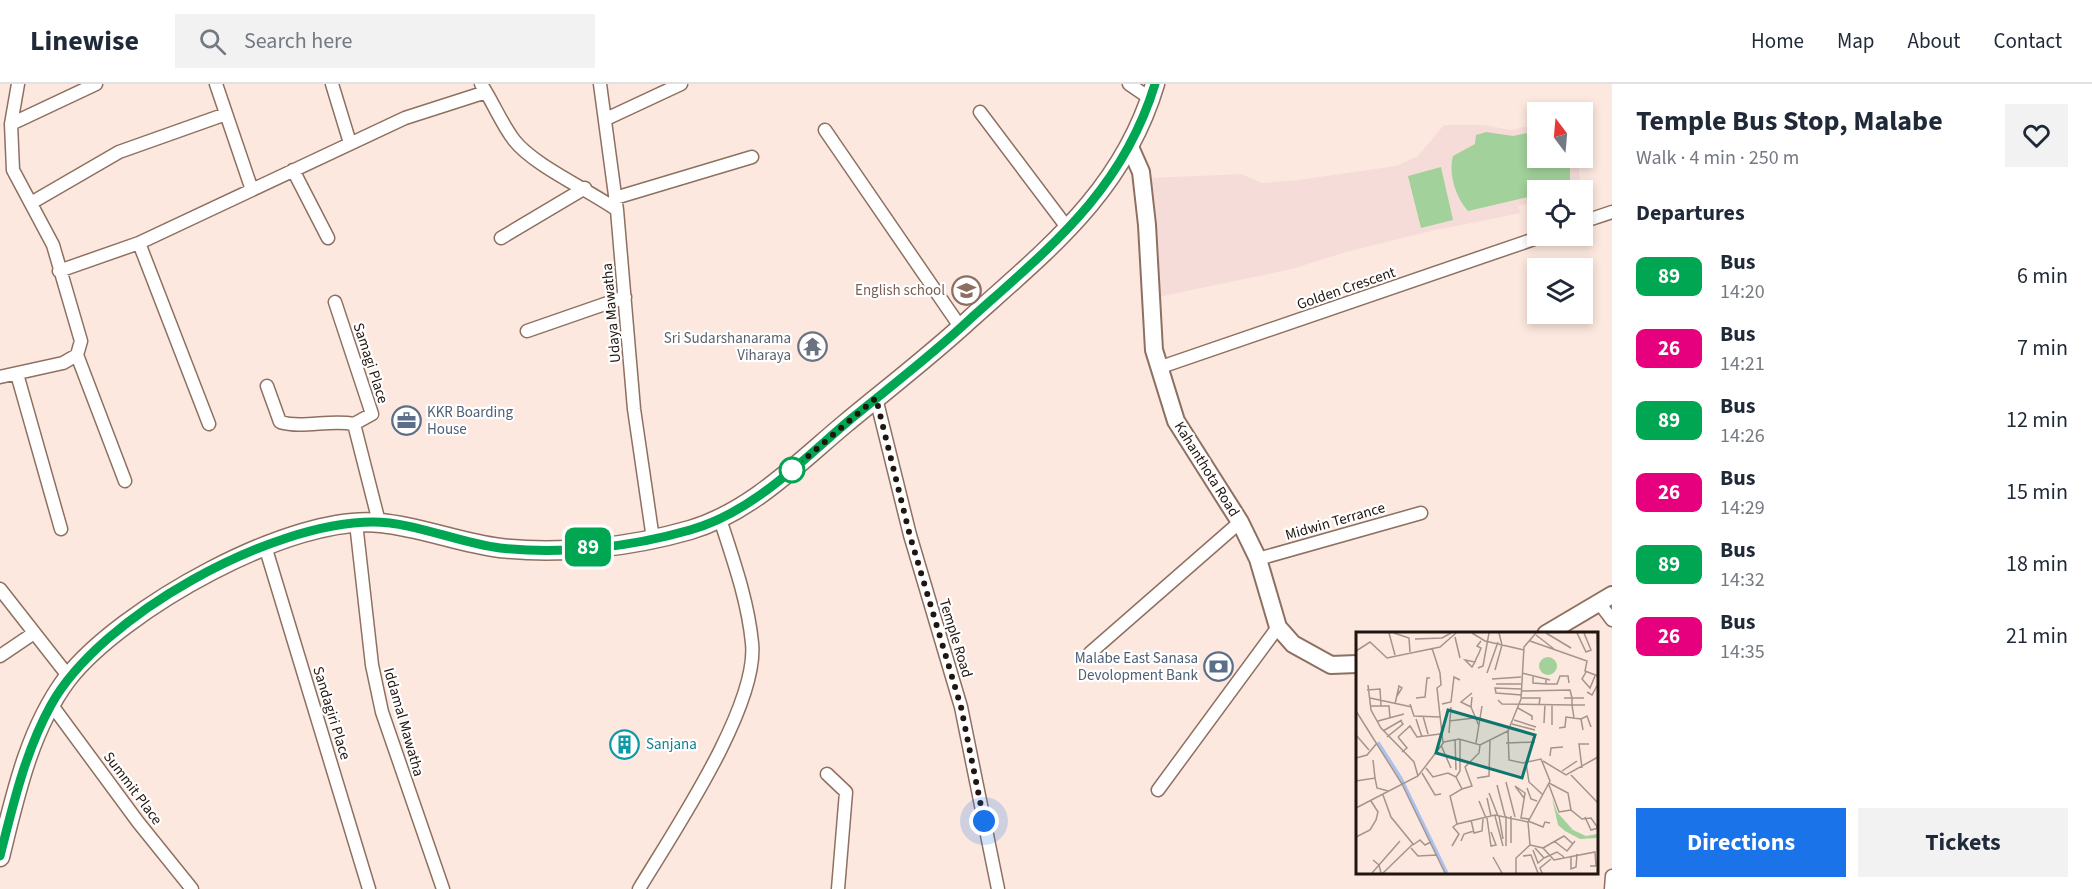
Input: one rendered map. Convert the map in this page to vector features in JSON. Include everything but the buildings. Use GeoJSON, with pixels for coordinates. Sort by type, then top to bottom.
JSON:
{"type":"FeatureCollection","features":[{"type":"Feature","properties":{"kind":"main road"},"geometry":{"type":"LineString","coordinates":[[0,856],[3,833],[27,760],[51,704],[69,677],[126,626],[183,585],[265,546],[338,525],[379,522],[500,548],[561,550],[653,539],[720,519],[748,503],[791,471],[961,328],[1069,230],[1098,196],[1131,147],[1153,92]]}},
{"type":"Feature","properties":{"kind":"main road","name":"Kahanthota Road"},"geometry":{"type":"LineString","coordinates":[[1131,147],[1141,172],[1147,225],[1154,350],[1176,421],[1240,522],[1258,559],[1278,627],[1293,644],[1331,665],[1356,664]]}},
{"type":"Feature","properties":{"kind":"main road"},"geometry":{"type":"LineString","coordinates":[[1552,632],[1606,600]]}},
{"type":"Feature","properties":{"kind":"street"},"geometry":{"type":"LineString","coordinates":[[18,84],[11,124],[13,170],[53,245],[81,342],[77,355],[125,482]]}},
{"type":"Feature","properties":{"kind":"street"},"geometry":{"type":"LineString","coordinates":[[11,124],[96,84]]}},
{"type":"Feature","properties":{"kind":"street"},"geometry":{"type":"LineString","coordinates":[[216,84],[252,190]]}},
{"type":"Feature","properties":{"kind":"street"},"geometry":{"type":"LineString","coordinates":[[332,84],[350,143]]}},
{"type":"Feature","properties":{"kind":"street","name":"Udaya Mawatha"},"geometry":{"type":"LineString","coordinates":[[600,84],[616,204],[634,409],[653,539]]}},
{"type":"Feature","properties":{"kind":"street"},"geometry":{"type":"LineString","coordinates":[[606,118],[681,84]]}},
{"type":"Feature","properties":{"kind":"street"},"geometry":{"type":"LineString","coordinates":[[1130,84],[1153,92]]}},
{"type":"Feature","properties":{"kind":"street"},"geometry":{"type":"LineString","coordinates":[[59,271],[139,243],[405,118],[483,88],[514,141],[553,172],[616,204],[752,157]]}},
{"type":"Feature","properties":{"kind":"street"},"geometry":{"type":"LineString","coordinates":[[980,112],[1069,230]]}},
{"type":"Feature","properties":{"kind":"street"},"geometry":{"type":"LineString","coordinates":[[31,203],[119,152],[226,114]]}},
{"type":"Feature","properties":{"kind":"street"},"geometry":{"type":"LineString","coordinates":[[825,130],[961,328]]}},
{"type":"Feature","properties":{"kind":"street"},"geometry":{"type":"LineString","coordinates":[[293,170],[328,238]]}},
{"type":"Feature","properties":{"kind":"street"},"geometry":{"type":"LineString","coordinates":[[501,238],[585,188]]}},
{"type":"Feature","properties":{"kind":"street"},"geometry":{"type":"LineString","coordinates":[[1593,218],[1612,212]]}},
{"type":"Feature","properties":{"kind":"street","name":"Golden Crescent"},"geometry":{"type":"LineString","coordinates":[[1158,368],[1527,241]]}},
{"type":"Feature","properties":{"kind":"street"},"geometry":{"type":"LineString","coordinates":[[139,243],[209,424]]}},
{"type":"Feature","properties":{"kind":"street"},"geometry":{"type":"LineString","coordinates":[[526,331],[625,297]]}},
{"type":"Feature","properties":{"kind":"street","name":"Samagi Place"},"geometry":{"type":"LineString","coordinates":[[335,302],[372,414],[354,424]]}},
{"type":"Feature","properties":{"kind":"street"},"geometry":{"type":"LineString","coordinates":[[0,378],[63,363],[77,355]]}},
{"type":"Feature","properties":{"kind":"street"},"geometry":{"type":"LineString","coordinates":[[17,374],[61,529]]}},
{"type":"Feature","properties":{"kind":"street"},"geometry":{"type":"LineString","coordinates":[[267,386],[280,422],[291,425],[344,422],[354,424],[379,522]]}},
{"type":"Feature","properties":{"kind":"street","name":"Temple Road"},"geometry":{"type":"LineString","coordinates":[[876,398],[910,536],[961,707],[998,889]]}},
{"type":"Feature","properties":{"kind":"street","name":"Midwin Terrance"},"geometry":{"type":"LineString","coordinates":[[1258,559],[1421,513]]}},
{"type":"Feature","properties":{"kind":"street"},"geometry":{"type":"LineString","coordinates":[[639,889],[721,749],[750,672],[753,644],[735,565],[720,519]]}},
{"type":"Feature","properties":{"kind":"street"},"geometry":{"type":"LineString","coordinates":[[1090,653],[1240,522]]}},
{"type":"Feature","properties":{"kind":"street","name":"Iddamal Mawatha"},"geometry":{"type":"LineString","coordinates":[[356,523],[372,665],[382,712],[443,889]]}},
{"type":"Feature","properties":{"kind":"street","name":"Sandagiri Place"},"geometry":{"type":"LineString","coordinates":[[265,546],[369,889]]}},
{"type":"Feature","properties":{"kind":"street"},"geometry":{"type":"LineString","coordinates":[[0,589],[69,677]]}},
{"type":"Feature","properties":{"kind":"street"},"geometry":{"type":"LineString","coordinates":[[1606,600],[1612,620]]}},
{"type":"Feature","properties":{"kind":"street"},"geometry":{"type":"LineString","coordinates":[[1158,790],[1278,627]]}},
{"type":"Feature","properties":{"kind":"street"},"geometry":{"type":"LineString","coordinates":[[0,656],[33,633]]}},
{"type":"Feature","properties":{"kind":"street","name":"Summit Place"},"geometry":{"type":"LineString","coordinates":[[51,704],[138,822],[192,889]]}},
{"type":"Feature","properties":{"kind":"street"},"geometry":{"type":"LineString","coordinates":[[827,774],[846,792],[838,889]]}},
{"type":"Feature","properties":{"kind":"street"},"geometry":{"type":"LineString","coordinates":[[1611,889],[1612,876]]}},
{"type":"Feature","properties":{"kind":"shaded area"},"geometry":{"type":"Polygon","coordinates":[[[1444,125],[1484,125],[1511,130],[1527,126],[1527,168],[1579,168],[1580,180],[1527,180],[1527,204],[1518,206],[1521,213],[1431,231],[1346,252],[1292,269],[1158,297],[1159,256],[1151,178],[1241,174],[1262,183],[1298,180],[1396,166],[1418,156],[1444,125]]]}},
{"type":"Feature","properties":{"kind":"green space"},"geometry":{"type":"Polygon","coordinates":[[[1486,132],[1513,136],[1527,133],[1527,168],[1570,168],[1570,180],[1527,180],[1527,197],[1468,211],[1454,185],[1453,156],[1475,144],[1476,135],[1486,132]]]}},
{"type":"Feature","properties":{"kind":"green space"},"geometry":{"type":"Polygon","coordinates":[[[1441,167],[1453,220],[1421,228],[1408,176],[1441,167]]]}},
{"type":"Feature","properties":{"kind":"bus line","name":"89"},"geometry":{"type":"LineString","coordinates":[[0,856],[27,760],[51,704],[69,677],[94,652],[156,603],[192,579],[265,546],[338,525],[379,522],[500,548],[561,550],[653,539],[694,529],[720,519],[748,503],[791,471],[961,328],[1069,230],[1098,196],[1131,147],[1155,84]]}},
{"type":"Feature","properties":{"kind":"place","name":"English school"},"geometry":{"type":"Point","coordinates":[966,290]}},
{"type":"Feature","properties":{"kind":"place","name":"Sri Sudarshanarama Viharaya"},"geometry":{"type":"Point","coordinates":[812,347]}},
{"type":"Feature","properties":{"kind":"place","name":"KKR Boarding House"},"geometry":{"type":"Point","coordinates":[406,421]}},
{"type":"Feature","properties":{"kind":"place","name":"Malabe East Sanasa Devolopment Bank"},"geometry":{"type":"Point","coordinates":[1219,667]}},
{"type":"Feature","properties":{"kind":"place","name":"Sanjana"},"geometry":{"type":"Point","coordinates":[625,744]}},
{"type":"Feature","properties":{"kind":"route"},"geometry":{"type":"LineString","coordinates":[[792,470],[876,398],[910,536],[961,707],[984,821]]}}]}
